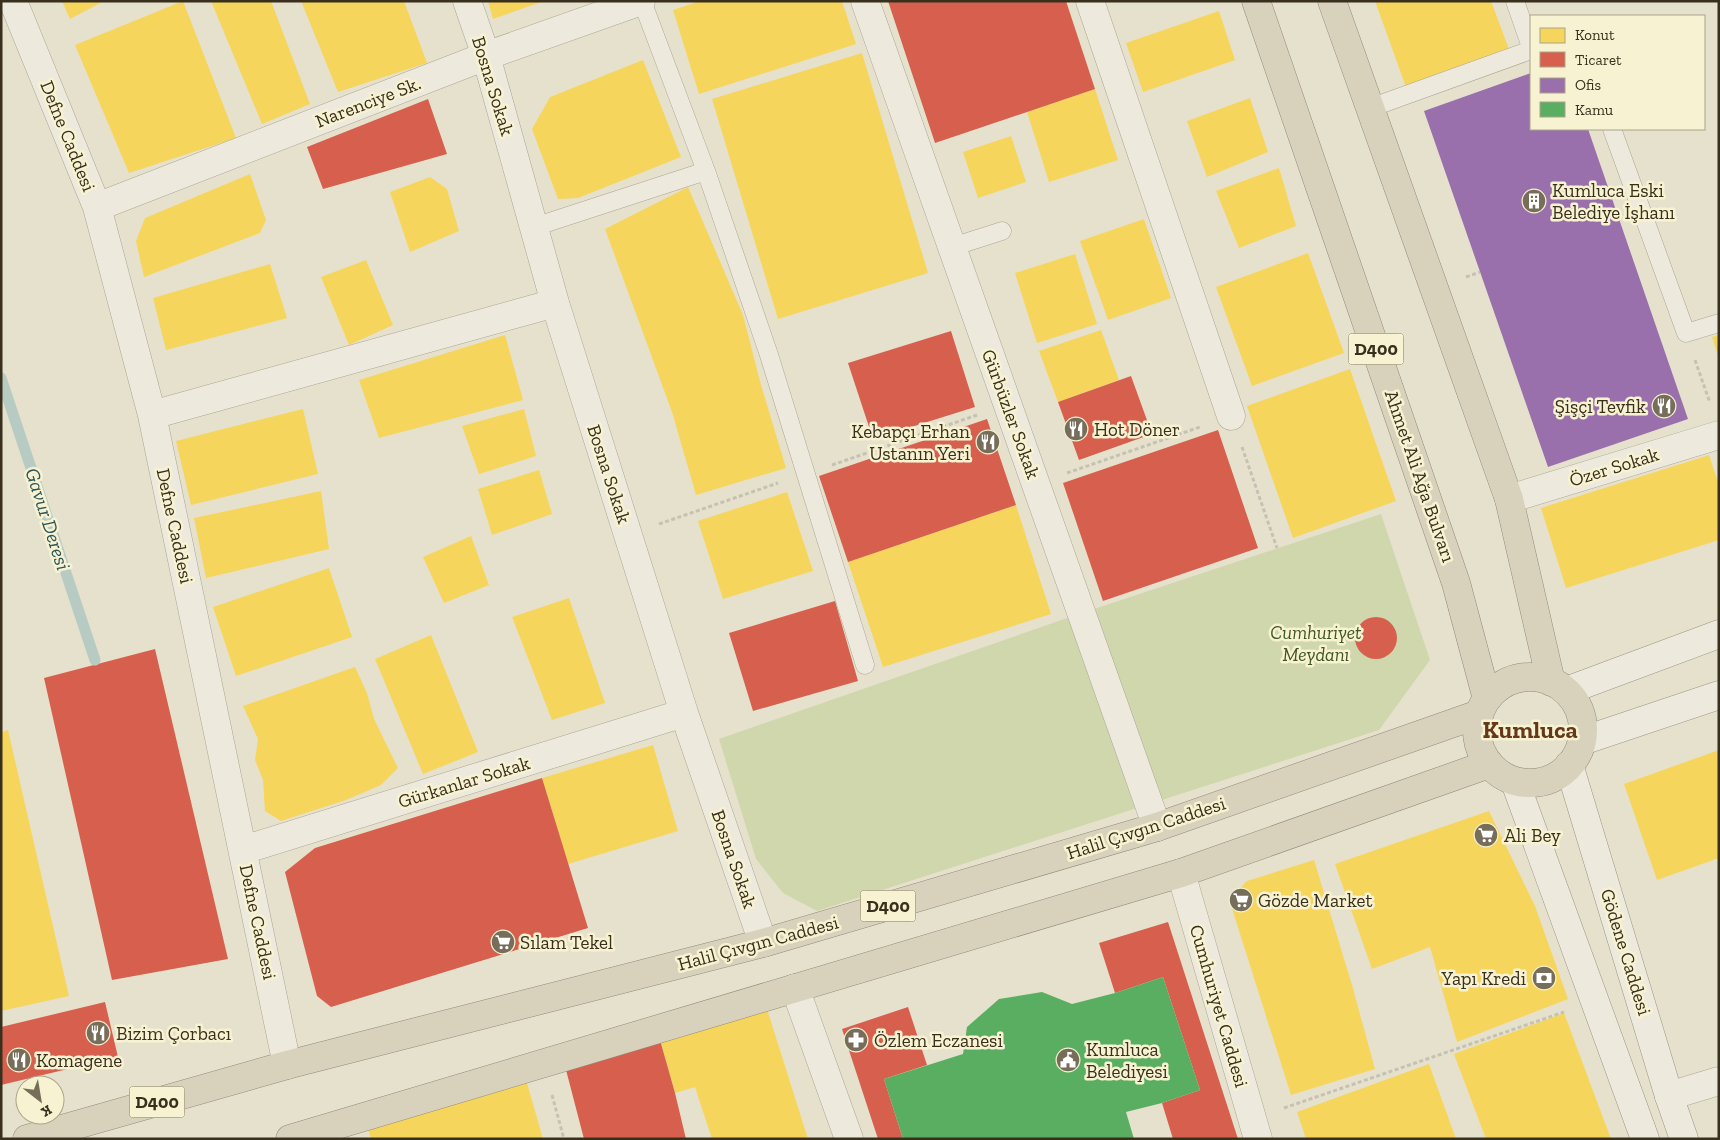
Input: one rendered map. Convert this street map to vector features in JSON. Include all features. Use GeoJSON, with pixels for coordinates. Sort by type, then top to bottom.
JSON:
{"type":"FeatureCollection","features":[{"type":"Feature","properties":{"kind":"highway","name":"Ahmet Ali Ağa Bulvarı"},"geometry":{"type":"LineString","coordinates":[[1256,1],[1453,573],[1483,706]]}},
{"type":"Feature","properties":{"kind":"highway"},"geometry":{"type":"LineString","coordinates":[[1332,1],[1509,499],[1559,686],[1577,706],[1582,723],[1582,741],[1577,754],[1559,774],[1546,781],[1530,783],[1515,782],[1501,775],[1488,764],[1480,749],[1476,732],[1483,706],[1499,686],[1516,679],[1534,677],[1559,686]]}},
{"type":"Feature","properties":{"kind":"highway","name":"Halil Çıvgın Caddesi"},"geometry":{"type":"LineString","coordinates":[[287,1065],[763,943],[1157,827],[1483,706]]}},
{"type":"Feature","properties":{"kind":"highway"},"geometry":{"type":"LineString","coordinates":[[290,1139],[334,1133],[544,1064],[1181,873],[1488,764]]}},
{"type":"Feature","properties":{"kind":"highway","name":"D400"},"geometry":{"type":"LineString","coordinates":[[27,1139],[287,1065]]}},
{"type":"Feature","properties":{"kind":"street","name":"Defne Caddesi"},"geometry":{"type":"LineString","coordinates":[[13,1],[97,207],[152,416],[287,1065]]}},
{"type":"Feature","properties":{"kind":"street","name":"Bosna Sokak"},"geometry":{"type":"LineString","coordinates":[[467,1],[486,56],[555,303],[684,713],[763,943]]}},
{"type":"Feature","properties":{"kind":"street","name":"Narenciye Sk."},"geometry":{"type":"LineString","coordinates":[[97,207],[486,56],[641,1]]}},
{"type":"Feature","properties":{"kind":"street","name":"Gürbüzler Sokak"},"geometry":{"type":"LineString","coordinates":[[865,1],[1157,827]]}},
{"type":"Feature","properties":{"kind":"street"},"geometry":{"type":"LineString","coordinates":[[1090,1],[1231,416]]}},
{"type":"Feature","properties":{"kind":"street"},"geometry":{"type":"LineString","coordinates":[[152,416],[555,303]]}},
{"type":"Feature","properties":{"kind":"street","name":"Özer Sokak"},"geometry":{"type":"LineString","coordinates":[[1509,499],[1716,423]]}},
{"type":"Feature","properties":{"kind":"street"},"geometry":{"type":"LineString","coordinates":[[1559,686],[1719,634]]}},
{"type":"Feature","properties":{"kind":"street"},"geometry":{"type":"LineString","coordinates":[[1582,741],[1719,694]]}},
{"type":"Feature","properties":{"kind":"street","name":"Gürkanlar Sokak"},"geometry":{"type":"LineString","coordinates":[[243,850],[684,713]]}},
{"type":"Feature","properties":{"kind":"street","name":"Gödene Caddesi"},"geometry":{"type":"LineString","coordinates":[[1569,765],[1669,1096],[1684,1139]]}},
{"type":"Feature","properties":{"kind":"street"},"geometry":{"type":"LineString","coordinates":[[1515,782],[1644,1139]]}},
{"type":"Feature","properties":{"kind":"street","name":"Cumhuriyet Caddesi"},"geometry":{"type":"LineString","coordinates":[[1181,873],[1255,1129]]}},
{"type":"Feature","properties":{"kind":"street"},"geometry":{"type":"LineString","coordinates":[[795,988],[849,1139]]}},
{"type":"Feature","properties":{"kind":"street"},"geometry":{"type":"LineString","coordinates":[[1669,1096],[1719,1081]]}},
{"type":"Feature","properties":{"kind":"lane"},"geometry":{"type":"LineString","coordinates":[[641,1],[706,171],[770,355],[865,665]]}},
{"type":"Feature","properties":{"kind":"lane"},"geometry":{"type":"LineString","coordinates":[[1515,1],[1530,45]]}},
{"type":"Feature","properties":{"kind":"lane"},"geometry":{"type":"LineString","coordinates":[[1370,108],[1530,48]]}},
{"type":"Feature","properties":{"kind":"lane"},"geometry":{"type":"LineString","coordinates":[[1612,130],[1686,333],[1719,323]]}},
{"type":"Feature","properties":{"kind":"lane"},"geometry":{"type":"LineString","coordinates":[[534,228],[706,171]]}},
{"type":"Feature","properties":{"kind":"lane"},"geometry":{"type":"LineString","coordinates":[[952,247],[1002,231]]}},
{"type":"Feature","properties":{"kind":"path"},"geometry":{"type":"LineString","coordinates":[[1686,333],[1716,423]]}},
{"type":"Feature","properties":{"kind":"path"},"geometry":{"type":"LineString","coordinates":[[1068,473],[1231,416],[1277,548]]}},
{"type":"Feature","properties":{"kind":"path"},"geometry":{"type":"LineString","coordinates":[[1255,1129],[1595,1001]]}},
{"type":"Feature","properties":{"kind":"path"},"geometry":{"type":"LineString","coordinates":[[544,1064],[564,1139]]}},
{"type":"Feature","properties":{"kind":"green space","name":"Cumhuriyet Meydanı"},"geometry":{"type":"Polygon","coordinates":[[[1381,514],[1430,660],[1379,730],[817,911],[783,893],[756,859],[719,739],[1076,615],[1381,514]]]}},
{"type":"Feature","properties":{"kind":"building: Konut"},"geometry":{"type":"Polygon","coordinates":[[[62,1],[104,1],[70,19],[62,1]]]}},
{"type":"Feature","properties":{"kind":"building: Konut"},"geometry":{"type":"Polygon","coordinates":[[[183,1],[236,138],[129,173],[75,45],[183,1]]]}},
{"type":"Feature","properties":{"kind":"building: Konut"},"geometry":{"type":"Polygon","coordinates":[[[211,1],[271,1],[310,104],[262,124],[211,1]]]}},
{"type":"Feature","properties":{"kind":"building: Konut"},"geometry":{"type":"Polygon","coordinates":[[[301,1],[404,1],[427,63],[338,92],[301,1]]]}},
{"type":"Feature","properties":{"kind":"building: Konut"},"geometry":{"type":"Polygon","coordinates":[[[488,1],[541,1],[541,2],[493,19],[488,1]]]}},
{"type":"Feature","properties":{"kind":"building: Konut"},"geometry":{"type":"Polygon","coordinates":[[[700,1],[842,1],[856,44],[699,94],[673,10],[700,1]]]}},
{"type":"Feature","properties":{"kind":"building: Konut"},"geometry":{"type":"Polygon","coordinates":[[[1375,1],[1491,1],[1510,52],[1407,90],[1375,1]]]}},
{"type":"Feature","properties":{"kind":"building: Konut"},"geometry":{"type":"Polygon","coordinates":[[[1219,11],[1235,60],[1143,92],[1126,43],[1219,11]]]}},
{"type":"Feature","properties":{"kind":"building: Konut"},"geometry":{"type":"Polygon","coordinates":[[[862,53],[928,273],[778,319],[712,99],[862,53]]]}},
{"type":"Feature","properties":{"kind":"building: Konut"},"geometry":{"type":"Polygon","coordinates":[[[643,60],[681,157],[578,198],[558,199],[532,129],[550,97],[643,60]]]}},
{"type":"Feature","properties":{"kind":"building: Konut"},"geometry":{"type":"Polygon","coordinates":[[[1095,89],[1118,160],[1049,182],[1027,112],[1095,89]]]}},
{"type":"Feature","properties":{"kind":"building: Konut"},"geometry":{"type":"Polygon","coordinates":[[[1250,98],[1268,152],[1207,177],[1187,121],[1250,98]]]}},
{"type":"Feature","properties":{"kind":"building: Konut"},"geometry":{"type":"Polygon","coordinates":[[[1011,136],[1026,182],[978,198],[963,152],[1011,136]]]}},
{"type":"Feature","properties":{"kind":"building: Konut"},"geometry":{"type":"Polygon","coordinates":[[[1279,168],[1296,226],[1239,248],[1216,191],[1279,168]]]}},
{"type":"Feature","properties":{"kind":"building: Konut"},"geometry":{"type":"Polygon","coordinates":[[[250,174],[266,220],[260,233],[144,277],[136,241],[145,218],[250,174]]]}},
{"type":"Feature","properties":{"kind":"building: Konut"},"geometry":{"type":"Polygon","coordinates":[[[430,177],[447,189],[459,231],[410,252],[390,192],[430,177]]]}},
{"type":"Feature","properties":{"kind":"building: Konut"},"geometry":{"type":"Polygon","coordinates":[[[688,187],[743,315],[761,385],[786,468],[696,495],[672,412],[605,229],[688,187]]]}},
{"type":"Feature","properties":{"kind":"building: Konut"},"geometry":{"type":"Polygon","coordinates":[[[1144,219],[1171,298],[1108,320],[1080,241],[1144,219]]]}},
{"type":"Feature","properties":{"kind":"building: Konut"},"geometry":{"type":"Polygon","coordinates":[[[1308,253],[1344,353],[1252,386],[1216,287],[1308,253]]]}},
{"type":"Feature","properties":{"kind":"building: Konut"},"geometry":{"type":"Polygon","coordinates":[[[1075,254],[1097,324],[1037,343],[1015,273],[1075,254]]]}},
{"type":"Feature","properties":{"kind":"building: Konut"},"geometry":{"type":"Polygon","coordinates":[[[366,260],[393,325],[349,345],[321,277],[366,260]]]}},
{"type":"Feature","properties":{"kind":"building: Konut"},"geometry":{"type":"Polygon","coordinates":[[[270,264],[287,318],[166,350],[153,298],[270,264]]]}},
{"type":"Feature","properties":{"kind":"building: Konut"},"geometry":{"type":"Polygon","coordinates":[[[1101,330],[1119,380],[1058,402],[1039,351],[1101,330]]]}},
{"type":"Feature","properties":{"kind":"building: Konut"},"geometry":{"type":"Polygon","coordinates":[[[505,335],[523,400],[379,438],[359,380],[505,335]]]}},
{"type":"Feature","properties":{"kind":"building: Konut"},"geometry":{"type":"Polygon","coordinates":[[[1719,335],[1719,356],[1718,356],[1712,337],[1719,335]]]}},
{"type":"Feature","properties":{"kind":"building: Konut"},"geometry":{"type":"Polygon","coordinates":[[[1350,369],[1396,501],[1293,538],[1247,406],[1350,369]]]}},
{"type":"Feature","properties":{"kind":"building: Konut"},"geometry":{"type":"Polygon","coordinates":[[[303,409],[318,474],[191,505],[176,441],[303,409]]]}},
{"type":"Feature","properties":{"kind":"building: Konut"},"geometry":{"type":"Polygon","coordinates":[[[524,409],[536,456],[479,474],[462,426],[524,409]]]}},
{"type":"Feature","properties":{"kind":"building: Konut"},"geometry":{"type":"Polygon","coordinates":[[[1709,455],[1719,485],[1719,540],[1566,588],[1541,508],[1709,455]]]}},
{"type":"Feature","properties":{"kind":"building: Konut"},"geometry":{"type":"Polygon","coordinates":[[[539,470],[552,514],[492,535],[478,489],[539,470]]]}},
{"type":"Feature","properties":{"kind":"building: Konut"},"geometry":{"type":"Polygon","coordinates":[[[321,491],[329,549],[206,578],[194,518],[321,491]]]}},
{"type":"Feature","properties":{"kind":"building: Konut"},"geometry":{"type":"Polygon","coordinates":[[[787,492],[813,571],[723,599],[698,521],[787,492]]]}},
{"type":"Feature","properties":{"kind":"building: Konut"},"geometry":{"type":"Polygon","coordinates":[[[1016,505],[1051,614],[883,667],[848,562],[1016,505]]]}},
{"type":"Feature","properties":{"kind":"building: Konut"},"geometry":{"type":"Polygon","coordinates":[[[471,536],[489,585],[444,603],[423,557],[471,536]]]}},
{"type":"Feature","properties":{"kind":"building: Konut"},"geometry":{"type":"Polygon","coordinates":[[[329,568],[352,637],[236,676],[213,607],[329,568]]]}},
{"type":"Feature","properties":{"kind":"building: Konut"},"geometry":{"type":"Polygon","coordinates":[[[569,598],[605,703],[552,720],[512,617],[569,598]]]}},
{"type":"Feature","properties":{"kind":"building: Konut"},"geometry":{"type":"Polygon","coordinates":[[[431,635],[478,752],[423,774],[375,659],[431,635]]]}},
{"type":"Feature","properties":{"kind":"building: Konut"},"geometry":{"type":"Polygon","coordinates":[[[355,667],[367,693],[374,719],[398,768],[381,785],[346,800],[281,821],[265,811],[263,780],[255,760],[258,739],[243,706],[355,667]]]}},
{"type":"Feature","properties":{"kind":"building: Konut"},"geometry":{"type":"Polygon","coordinates":[[[8,730],[69,996],[1,1011],[1,732],[8,730]]]}},
{"type":"Feature","properties":{"kind":"building: Konut"},"geometry":{"type":"Polygon","coordinates":[[[653,745],[678,831],[568,864],[542,778],[653,745]]]}},
{"type":"Feature","properties":{"kind":"building: Konut"},"geometry":{"type":"Polygon","coordinates":[[[1719,750],[1719,858],[1657,880],[1624,784],[1719,750]]]}},
{"type":"Feature","properties":{"kind":"building: Konut"},"geometry":{"type":"Polygon","coordinates":[[[1489,811],[1535,906],[1568,999],[1457,1042],[1430,947],[1372,969],[1335,864],[1489,811]]]}},
{"type":"Feature","properties":{"kind":"building: Konut"},"geometry":{"type":"Polygon","coordinates":[[[1314,860],[1375,1069],[1291,1095],[1229,899],[1247,881],[1314,860]]]}},
{"type":"Feature","properties":{"kind":"building: Konut"},"geometry":{"type":"Polygon","coordinates":[[[767,1009],[808,1139],[712,1139],[695,1087],[675,1093],[660,1040],[767,1009]]]}},
{"type":"Feature","properties":{"kind":"building: Konut"},"geometry":{"type":"Polygon","coordinates":[[[1564,1013],[1611,1139],[1486,1139],[1454,1054],[1564,1013]]]}},
{"type":"Feature","properties":{"kind":"building: Konut"},"geometry":{"type":"Polygon","coordinates":[[[1429,1064],[1456,1139],[1306,1139],[1297,1112],[1429,1064]]]}},
{"type":"Feature","properties":{"kind":"building: Konut"},"geometry":{"type":"Polygon","coordinates":[[[527,1083],[543,1139],[371,1139],[368,1129],[527,1083]]]}},
{"type":"Feature","properties":{"kind":"building: Ticaret"},"geometry":{"type":"Polygon","coordinates":[[[888,1],[1066,1],[1095,89],[935,143],[888,1]]]}},
{"type":"Feature","properties":{"kind":"building: Ticaret"},"geometry":{"type":"Polygon","coordinates":[[[428,99],[447,154],[323,189],[307,147],[428,99]]]}},
{"type":"Feature","properties":{"kind":"building: Ticaret"},"geometry":{"type":"Polygon","coordinates":[[[951,331],[975,407],[873,439],[848,363],[951,331]]]}},
{"type":"Feature","properties":{"kind":"building: Ticaret"},"geometry":{"type":"Polygon","coordinates":[[[1131,376],[1152,434],[1079,460],[1058,402],[1131,376]]]}},
{"type":"Feature","properties":{"kind":"building: Ticaret"},"geometry":{"type":"Polygon","coordinates":[[[987,419],[1016,505],[848,562],[819,476],[987,419]]]}},
{"type":"Feature","properties":{"kind":"building: Ticaret"},"geometry":{"type":"Polygon","coordinates":[[[1218,430],[1258,548],[1103,601],[1063,483],[1218,430]]]}},
{"type":"Feature","properties":{"kind":"building: Ticaret"},"geometry":{"type":"Polygon","coordinates":[[[835,601],[858,681],[753,711],[729,633],[835,601]]]}},
{"type":"Feature","properties":{"kind":"building: Ticaret"},"geometry":{"type":"Polygon","coordinates":[[[1376,617],[1391,623],[1397,638],[1391,653],[1376,659],[1361,653],[1355,638],[1361,623],[1376,617]]]}},
{"type":"Feature","properties":{"kind":"building: Ticaret"},"geometry":{"type":"Polygon","coordinates":[[[155,649],[228,959],[112,980],[44,678],[155,649]]]}},
{"type":"Feature","properties":{"kind":"building: Ticaret"},"geometry":{"type":"Polygon","coordinates":[[[542,778],[588,928],[331,1007],[317,996],[285,872],[315,848],[542,778]]]}},
{"type":"Feature","properties":{"kind":"building: Ticaret"},"geometry":{"type":"Polygon","coordinates":[[[1168,922],[1238,1139],[1173,1139],[1162,1103],[1200,1090],[1163,977],[1115,993],[1099,943],[1168,922]]]}},
{"type":"Feature","properties":{"kind":"building: Ticaret"},"geometry":{"type":"Polygon","coordinates":[[[105,1002],[118,1057],[43,1075],[15,1075],[15,1082],[1,1085],[1,1027],[105,1002]]]}},
{"type":"Feature","properties":{"kind":"building: Ticaret"},"geometry":{"type":"Polygon","coordinates":[[[908,1007],[927,1065],[884,1079],[903,1139],[878,1139],[842,1029],[908,1007]]]}},
{"type":"Feature","properties":{"kind":"building: Ticaret"},"geometry":{"type":"Polygon","coordinates":[[[660,1040],[686,1139],[584,1139],[565,1066],[660,1040]]]}},
{"type":"Feature","properties":{"kind":"building: Ofis","name":"Kumluca Eski Belediye İşhanı"},"geometry":{"type":"Polygon","coordinates":[[[1530,73],[1530,130],[1588,130],[1688,419],[1548,467],[1424,111],[1530,73]]]}},
{"type":"Feature","properties":{"kind":"building: Kamu","name":"Kumluca Belediyesi"},"geometry":{"type":"Polygon","coordinates":[[[1163,977],[1200,1090],[1162,1103],[1126,1112],[1134,1139],[903,1139],[884,1079],[963,1054],[967,1027],[999,999],[1042,992],[1072,1004],[1115,993],[1163,977]]]}},
{"type":"Feature","properties":{"kind":"waterway","name":"Gavur Deresi"},"geometry":{"type":"LineString","coordinates":[[1,378],[95,660]]}},
{"type":"Feature","properties":{"kind":"place","name":"Kumluca Eski Belediye İşhanı"},"geometry":{"type":"Point","coordinates":[1534,201]}},
{"type":"Feature","properties":{"kind":"place","name":"Şişçi Tevfik"},"geometry":{"type":"Point","coordinates":[1664,406]}},
{"type":"Feature","properties":{"kind":"place","name":"Hot Döner"},"geometry":{"type":"Point","coordinates":[1076,429]}},
{"type":"Feature","properties":{"kind":"place","name":"Kebapçı Erhan Ustanın Yeri"},"geometry":{"type":"Point","coordinates":[988,442]}},
{"type":"Feature","properties":{"kind":"place","name":"Ali Bey"},"geometry":{"type":"Point","coordinates":[1486,835]}},
{"type":"Feature","properties":{"kind":"place","name":"Gözde Market"},"geometry":{"type":"Point","coordinates":[1241,900]}},
{"type":"Feature","properties":{"kind":"place","name":"Sılam Tekel"},"geometry":{"type":"Point","coordinates":[503,942]}},
{"type":"Feature","properties":{"kind":"place","name":"Yapı Kredi"},"geometry":{"type":"Point","coordinates":[1544,978]}},
{"type":"Feature","properties":{"kind":"place","name":"Bizim Çorbacı"},"geometry":{"type":"Point","coordinates":[98,1033]}},
{"type":"Feature","properties":{"kind":"place","name":"Özlem Eczanesi"},"geometry":{"type":"Point","coordinates":[856,1040]}},
{"type":"Feature","properties":{"kind":"place","name":"Komagene"},"geometry":{"type":"Point","coordinates":[19,1060]}},
{"type":"Feature","properties":{"kind":"place","name":"Kumluca Belediyesi"},"geometry":{"type":"Point","coordinates":[1068,1060]}},
{"type":"Feature","properties":{"kind":"district","name":"Kumluca"},"geometry":{"type":"Point","coordinates":[1530,729]}}]}
